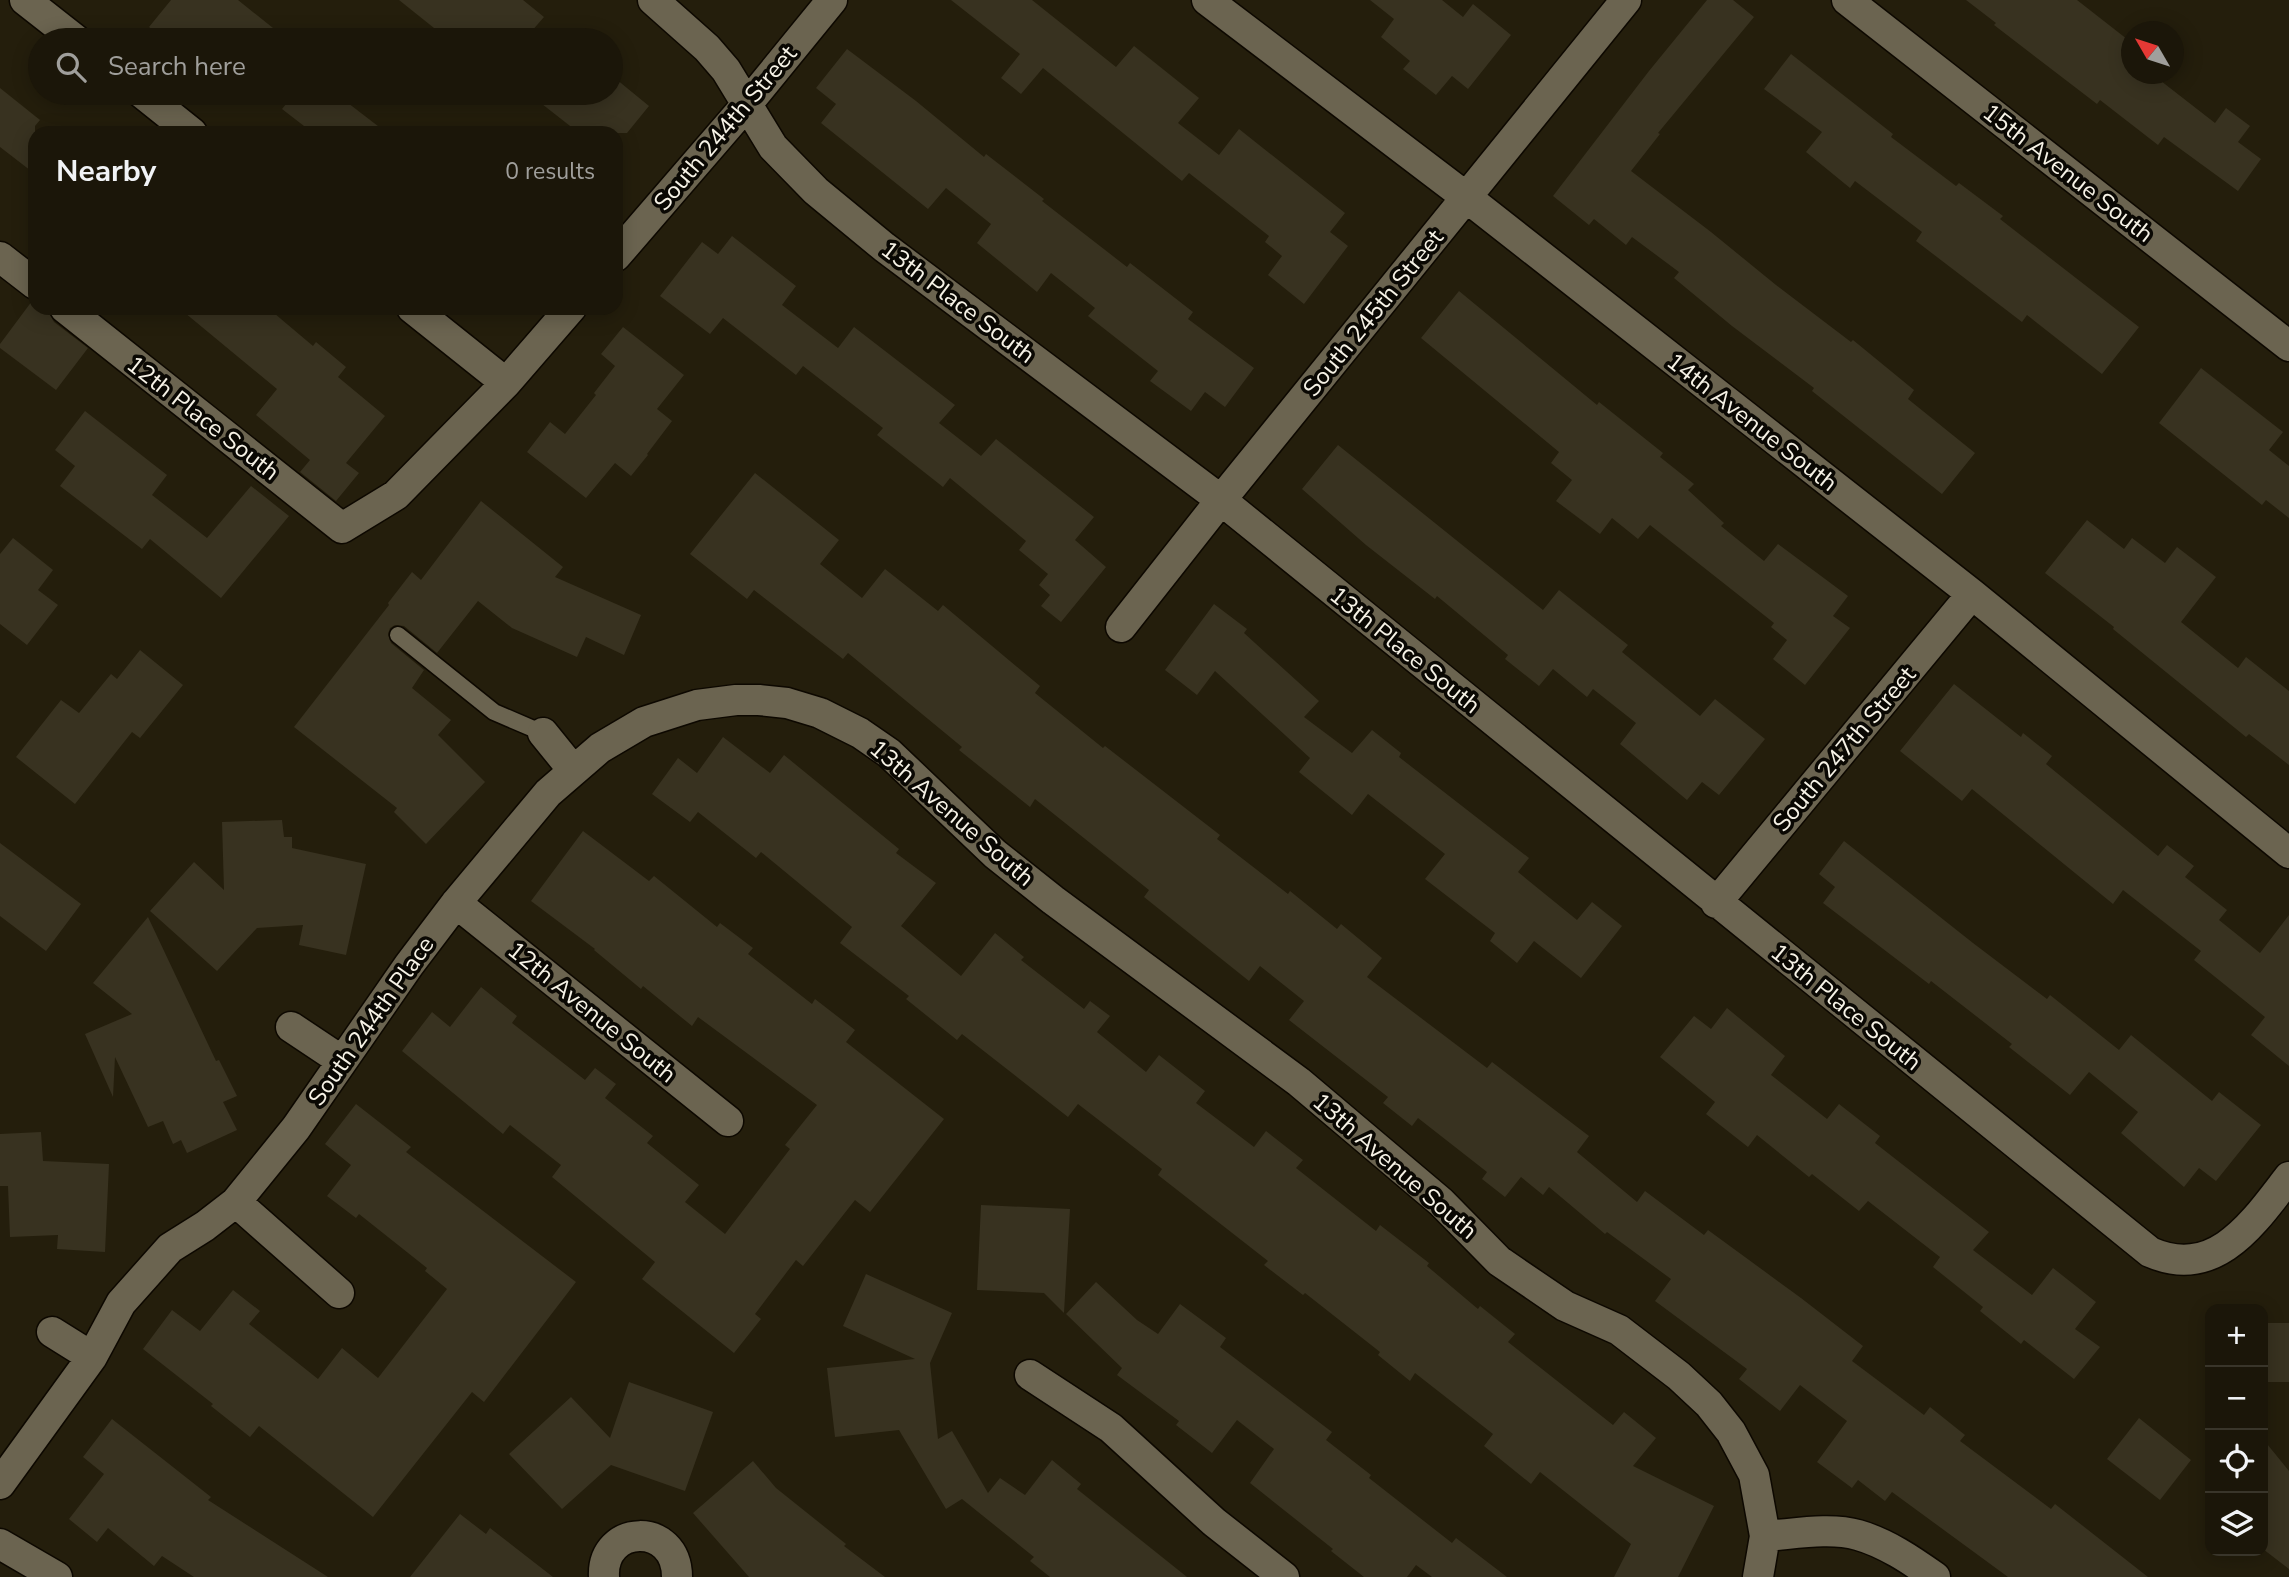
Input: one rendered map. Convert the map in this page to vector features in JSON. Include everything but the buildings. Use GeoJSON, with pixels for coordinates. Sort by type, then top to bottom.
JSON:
{"type":"FeatureCollection","features":[{"type":"Feature","properties":{"kind":"street"},"geometry":{"type":"LineString","coordinates":[[25,0],[61,28]]}},
{"type":"Feature","properties":{"kind":"street","name":"13th Place South"},"geometry":{"type":"LineString","coordinates":[[653,0],[708,48],[748,103],[773,147],[816,191],[884,247],[1220,500],[2150,1252],[2164,1258],[2192,1261],[2222,1250],[2241,1236],[2289,1177]]}},
{"type":"Feature","properties":{"kind":"street","name":"South 244th Street"},"geometry":{"type":"LineString","coordinates":[[623,248],[748,103],[832,0]]}},
{"type":"Feature","properties":{"kind":"street","name":"14th Avenue South"},"geometry":{"type":"LineString","coordinates":[[1207,0],[1466,197],[1972,594],[2289,853]]}},
{"type":"Feature","properties":{"kind":"street","name":"South 245th Street"},"geometry":{"type":"LineString","coordinates":[[1121,627],[1220,500],[1626,0]]}},
{"type":"Feature","properties":{"kind":"street","name":"15th Avenue South"},"geometry":{"type":"LineString","coordinates":[[1847,0],[2289,346]]}},
{"type":"Feature","properties":{"kind":"street"},"geometry":{"type":"LineString","coordinates":[[157,105],[183,126]]}},
{"type":"Feature","properties":{"kind":"street"},"geometry":{"type":"LineString","coordinates":[[0,257],[28,279]]}},
{"type":"Feature","properties":{"kind":"street","name":"12th Place South"},"geometry":{"type":"LineString","coordinates":[[74,315],[342,528],[396,495],[506,383]]}},
{"type":"Feature","properties":{"kind":"street"},"geometry":{"type":"LineString","coordinates":[[421,315],[506,383],[565,315]]}},
{"type":"Feature","properties":{"kind":"street","name":"South 247th Street"},"geometry":{"type":"LineString","coordinates":[[1716,903],[1972,594]]}},
{"type":"Feature","properties":{"kind":"street","name":"South 244th Place"},"geometry":{"type":"LineString","coordinates":[[0,1484],[92,1357],[121,1303],[170,1248],[236,1202],[296,1128],[409,965],[456,903],[530,812],[573,770],[600,748],[629,730],[658,716],[686,707],[736,700],[769,701],[798,706],[829,716]]}},
{"type":"Feature","properties":{"kind":"street","name":"13th Avenue South"},"geometry":{"type":"LineString","coordinates":[[829,716],[889,753],[971,833],[1026,880],[1299,1082],[1441,1202],[1499,1261],[1565,1306],[1619,1330],[1679,1376],[1709,1404],[1731,1432],[1754,1475],[1765,1536],[1758,1577]]}},
{"type":"Feature","properties":{"kind":"street"},"geometry":{"type":"LineString","coordinates":[[543,733],[573,770]]}},
{"type":"Feature","properties":{"kind":"street","name":"12th Avenue South"},"geometry":{"type":"LineString","coordinates":[[456,903],[729,1121]]}},
{"type":"Feature","properties":{"kind":"street"},"geometry":{"type":"LineString","coordinates":[[291,1027],[342,1061]]}},
{"type":"Feature","properties":{"kind":"street"},"geometry":{"type":"LineString","coordinates":[[236,1202],[339,1293]]}},
{"type":"Feature","properties":{"kind":"street"},"geometry":{"type":"LineString","coordinates":[[52,1332],[92,1357]]}},
{"type":"Feature","properties":{"kind":"street"},"geometry":{"type":"LineString","coordinates":[[1030,1375],[1111,1428],[1230,1536],[1284,1577]]}},
{"type":"Feature","properties":{"kind":"street"},"geometry":{"type":"LineString","coordinates":[[1765,1536],[1835,1532],[1856,1534],[1892,1549],[1935,1577]]}},
{"type":"Feature","properties":{"kind":"street"},"geometry":{"type":"LineString","coordinates":[[604,1577],[605,1560],[612,1549],[621,1540],[634,1536],[658,1540],[668,1548],[674,1559],[677,1577]]}},
{"type":"Feature","properties":{"kind":"street"},"geometry":{"type":"LineString","coordinates":[[0,1544],[57,1577]]}},
{"type":"Feature","properties":{"kind":"lane"},"geometry":{"type":"LineString","coordinates":[[398,635],[494,712],[543,733]]}}]}
